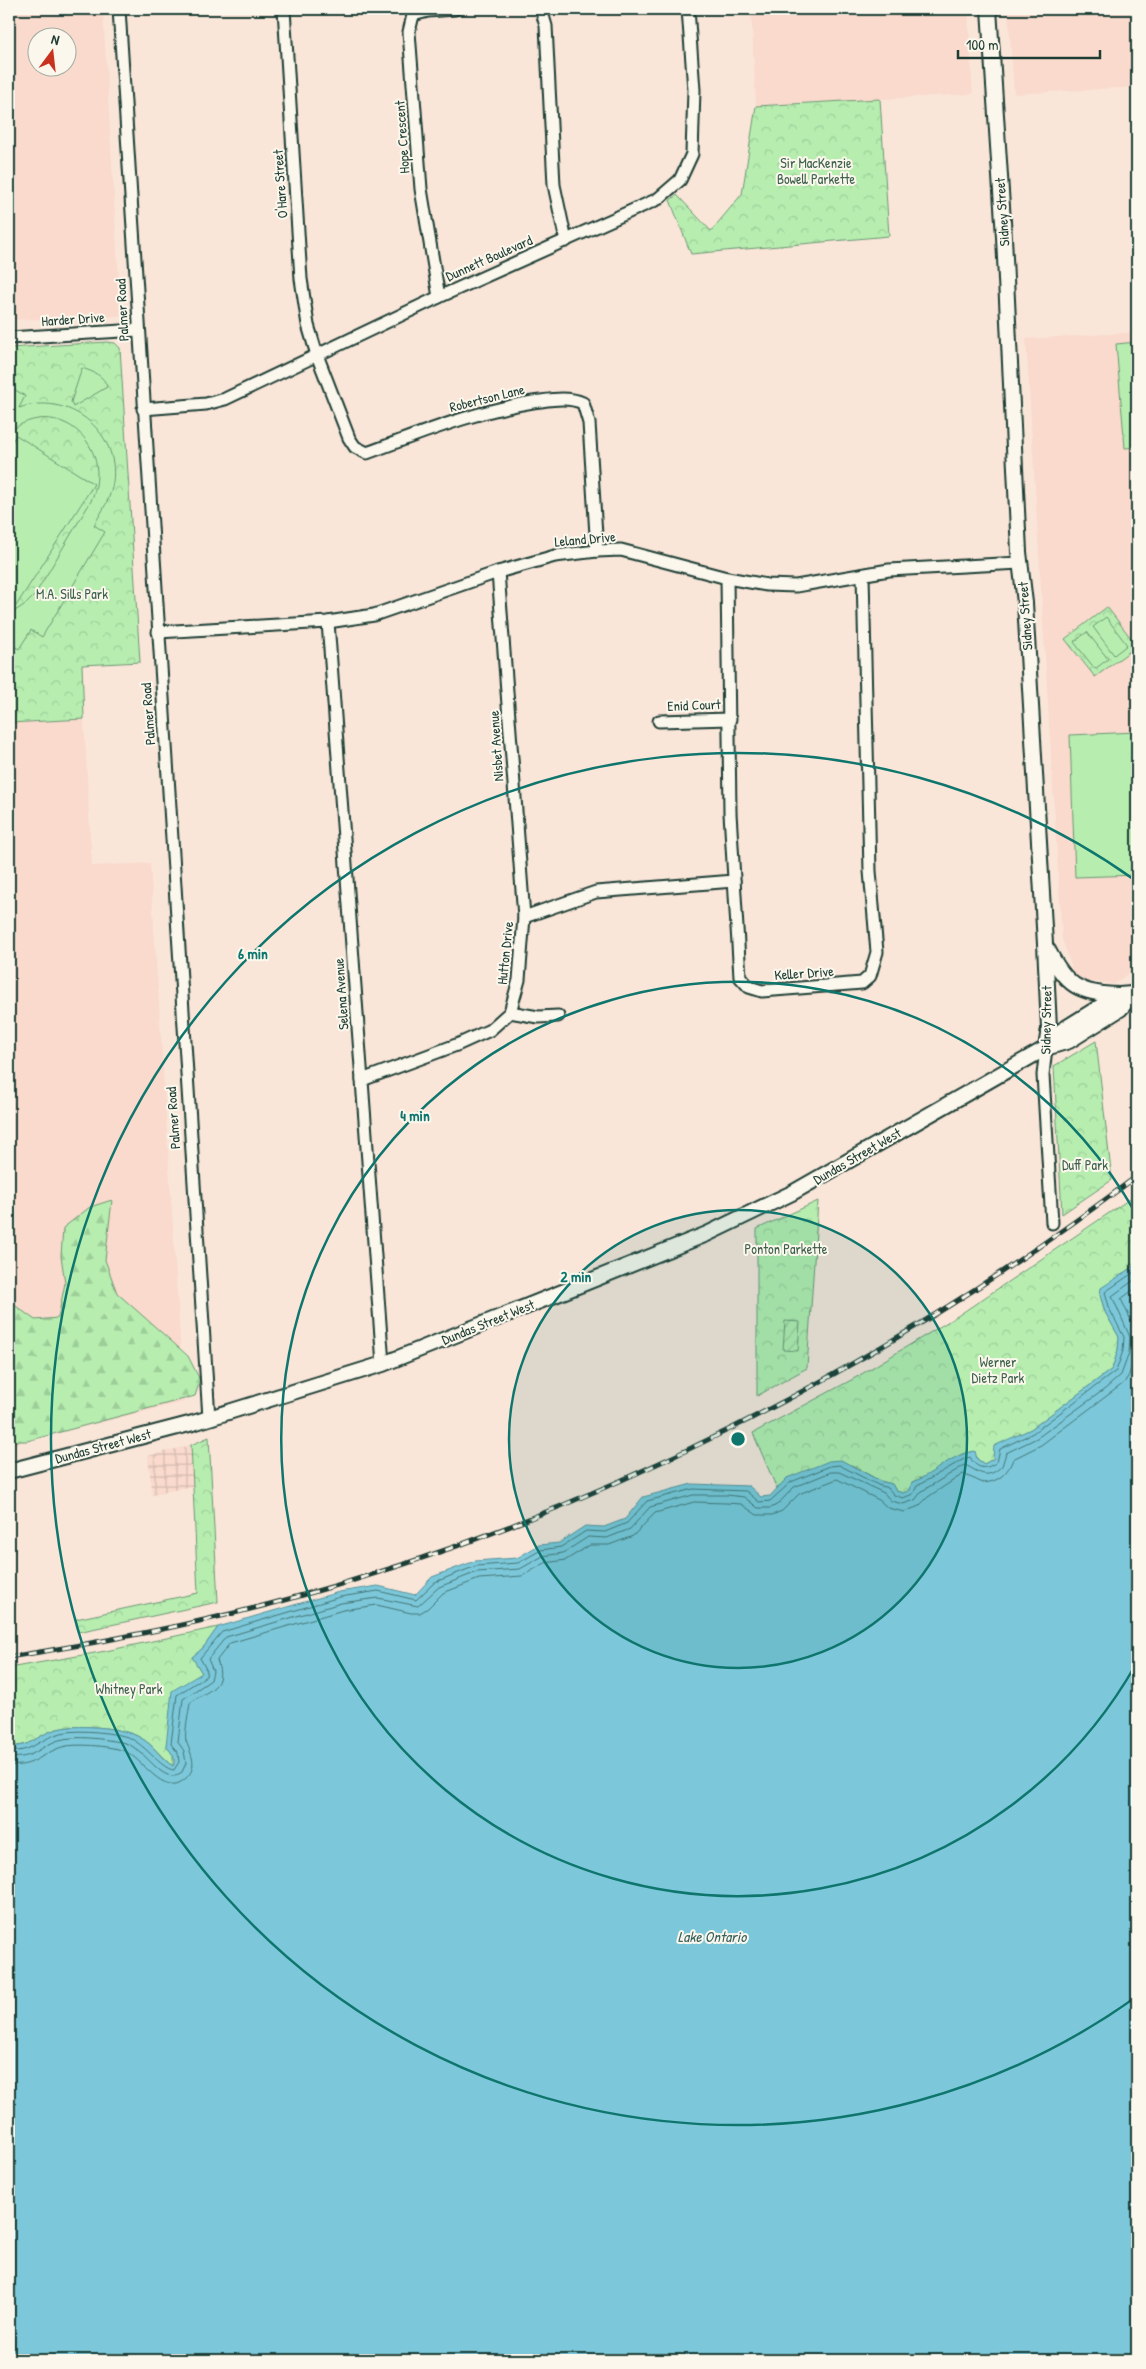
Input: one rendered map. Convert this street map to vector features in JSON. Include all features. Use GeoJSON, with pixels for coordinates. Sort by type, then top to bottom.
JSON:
{"type":"FeatureCollection","features":[{"type":"Feature","properties":{"kind":"main road","name":"Sidney Street"},"geometry":{"type":"LineString","coordinates":[[989,9],[1004,237],[1020,563],[1025,603],[1045,944],[1049,1028],[1046,1048]]}},
{"type":"Feature","properties":{"kind":"main road"},"geometry":{"type":"LineString","coordinates":[[1045,944],[1058,969],[1069,983],[1081,990],[1129,993]]}},
{"type":"Feature","properties":{"kind":"main road","name":"Dundas Street West"},"geometry":{"type":"LineString","coordinates":[[9,1471],[209,1418],[383,1364],[707,1234],[792,1193],[1046,1048],[1061,1031],[1129,993]]}},
{"type":"Feature","properties":{"kind":"street","name":"Palmer Road"},"geometry":{"type":"LineString","coordinates":[[119,9],[138,330],[209,1418]]}},
{"type":"Feature","properties":{"kind":"street","name":"O'Hare Street"},"geometry":{"type":"LineString","coordinates":[[284,9],[301,279],[308,325],[317,355]]}},
{"type":"Feature","properties":{"kind":"street","name":"Hope Crescent"},"geometry":{"type":"LineString","coordinates":[[439,297],[421,189],[410,32],[414,15],[428,11],[454,9]]}},
{"type":"Feature","properties":{"kind":"street"},"geometry":{"type":"LineString","coordinates":[[541,9],[546,26],[554,185],[566,240]]}},
{"type":"Feature","properties":{"kind":"street","name":"Dunnett Boulevard"},"geometry":{"type":"LineString","coordinates":[[144,409],[206,404],[226,399],[439,297],[658,199],[669,191],[680,180],[692,154],[694,90],[688,9]]}},
{"type":"Feature","properties":{"kind":"street","name":"Harder Drive"},"geometry":{"type":"LineString","coordinates":[[9,338],[138,330]]}},
{"type":"Feature","properties":{"kind":"street","name":"Robertson Lane"},"geometry":{"type":"LineString","coordinates":[[317,355],[349,438],[355,447],[367,453],[468,416],[509,406],[559,399],[576,400],[583,403],[589,423],[597,551]]}},
{"type":"Feature","properties":{"kind":"street","name":"Leland Drive"},"geometry":{"type":"LineString","coordinates":[[158,632],[328,622],[374,616],[498,572],[555,556],[597,551],[621,550],[727,578],[767,585],[796,586],[889,570],[1020,563]]}},
{"type":"Feature","properties":{"kind":"street","name":"Nisbet Avenue"},"geometry":{"type":"LineString","coordinates":[[498,572],[524,917]]}},
{"type":"Feature","properties":{"kind":"street","name":"Keller Drive"},"geometry":{"type":"LineString","coordinates":[[727,578],[730,812],[740,977],[748,987],[762,991],[862,983],[870,976],[877,952],[870,871],[863,575]]}},
{"type":"Feature","properties":{"kind":"street","name":"Selena Avenue"},"geometry":{"type":"LineString","coordinates":[[328,622],[383,1364]]}},
{"type":"Feature","properties":{"kind":"street","name":"Enid Court"},"geometry":{"type":"LineString","coordinates":[[659,721],[730,719]]}},
{"type":"Feature","properties":{"kind":"street","name":"Hutton Drive"},"geometry":{"type":"LineString","coordinates":[[510,1012],[519,980],[524,917],[596,892],[734,881]]}},
{"type":"Feature","properties":{"kind":"street"},"geometry":{"type":"LineString","coordinates":[[362,1080],[482,1034],[490,1030],[510,1012],[538,1017],[558,1016]]}},
{"type":"Feature","properties":{"kind":"street","name":"Sidney Street"},"geometry":{"type":"LineString","coordinates":[[1046,1048],[1044,1075],[1052,1223]]}},
{"type":"Feature","properties":{"kind":"shaded area"},"geometry":{"type":"Polygon","coordinates":[[[9,9],[103,9],[121,316],[9,320],[9,9]]]}},
{"type":"Feature","properties":{"kind":"shaded area"},"geometry":{"type":"Polygon","coordinates":[[[751,9],[968,9],[973,94],[756,106],[751,9]]]}},
{"type":"Feature","properties":{"kind":"shaded area"},"geometry":{"type":"Polygon","coordinates":[[[1008,9],[1137,9],[1137,87],[1014,94],[1008,9]]]}},
{"type":"Feature","properties":{"kind":"shaded area"},"geometry":{"type":"Polygon","coordinates":[[[1137,332],[1137,967],[1114,984],[1076,980],[1062,939],[1026,339],[1137,332]]]}},
{"type":"Feature","properties":{"kind":"shaded area"},"geometry":{"type":"Polygon","coordinates":[[[84,719],[92,866],[150,863],[184,1402],[9,1445],[9,723],[84,719]]]}},
{"type":"Feature","properties":{"kind":"shaded area"},"geometry":{"type":"Polygon","coordinates":[[[191,1445],[193,1486],[152,1495],[148,1456],[191,1445]]]}},
{"type":"Feature","properties":{"kind":"green space","name":"Sir MacKenzie Bowell Parkette"},"geometry":{"type":"Polygon","coordinates":[[[880,99],[889,236],[691,254],[670,200],[677,195],[711,231],[742,194],[756,106],[880,99]]]}},
{"type":"Feature","properties":{"kind":"green space"},"geometry":{"type":"Polygon","coordinates":[[[1137,342],[1137,447],[1125,448],[1116,344],[1137,342]]]}},
{"type":"Feature","properties":{"kind":"green space","name":"M.A. Sills Park"},"geometry":{"type":"Polygon","coordinates":[[[115,343],[120,348],[140,662],[82,665],[84,719],[9,723],[9,348],[115,343]]]}},
{"type":"Feature","properties":{"kind":"green space"},"geometry":{"type":"Polygon","coordinates":[[[82,368],[101,377],[107,387],[73,407],[71,402],[82,368]]]}},
{"type":"Feature","properties":{"kind":"green space"},"geometry":{"type":"Polygon","coordinates":[[[12,388],[25,396],[19,408],[37,404],[55,405],[72,410],[87,419],[99,431],[108,446],[113,463],[113,482],[110,494],[94,525],[105,532],[42,637],[31,630],[19,649],[9,643],[9,615],[34,596],[91,501],[97,481],[96,462],[89,445],[78,431],[63,422],[46,419],[28,422],[9,432],[9,393],[12,388]]]}},
{"type":"Feature","properties":{"kind":"green space"},"geometry":{"type":"Polygon","coordinates":[[[16,435],[94,484],[16,606],[9,601],[9,447],[16,435]]]}},
{"type":"Feature","properties":{"kind":"green space"},"geometry":{"type":"Polygon","coordinates":[[[1107,607],[1137,646],[1095,677],[1065,639],[1107,607]]]}},
{"type":"Feature","properties":{"kind":"green space"},"geometry":{"type":"Polygon","coordinates":[[[1106,617],[1127,645],[1114,655],[1093,627],[1106,617]]]}},
{"type":"Feature","properties":{"kind":"green space"},"geometry":{"type":"Polygon","coordinates":[[[1087,632],[1108,659],[1095,669],[1074,642],[1087,632]]]}},
{"type":"Feature","properties":{"kind":"green space"},"geometry":{"type":"Polygon","coordinates":[[[1137,732],[1137,875],[1075,877],[1070,735],[1137,732]]]}},
{"type":"Feature","properties":{"kind":"green space","name":"Duff Park"},"geometry":{"type":"Polygon","coordinates":[[[1096,1041],[1112,1180],[1062,1214],[1054,1066],[1096,1041]]]}},
{"type":"Feature","properties":{"kind":"green space","name":"Werner Dietz Park"},"geometry":{"type":"Polygon","coordinates":[[[1137,1194],[1137,1262],[1108,1285],[1100,1295],[1105,1312],[1119,1337],[1118,1350],[1112,1369],[1031,1429],[1013,1438],[993,1459],[984,1464],[968,1452],[962,1454],[921,1479],[912,1482],[910,1490],[903,1493],[896,1491],[892,1484],[880,1481],[852,1465],[787,1478],[777,1489],[753,1433],[855,1378],[959,1315],[1137,1194]]]}},
{"type":"Feature","properties":{"kind":"green space"},"geometry":{"type":"Polygon","coordinates":[[[112,1200],[105,1260],[117,1293],[188,1356],[200,1380],[195,1396],[27,1441],[9,1441],[9,1301],[35,1320],[58,1318],[65,1283],[61,1256],[63,1228],[90,1207],[112,1200]]]}},
{"type":"Feature","properties":{"kind":"green space","name":"Ponton Parkette"},"geometry":{"type":"Polygon","coordinates":[[[818,1201],[807,1368],[757,1396],[757,1229],[818,1201]]]}},
{"type":"Feature","properties":{"kind":"green space"},"geometry":{"type":"Polygon","coordinates":[[[785,1321],[800,1322],[798,1351],[783,1350],[785,1321]]]}},
{"type":"Feature","properties":{"kind":"green space"},"geometry":{"type":"Polygon","coordinates":[[[209,1437],[218,1602],[78,1632],[76,1619],[198,1593],[191,1445],[209,1437]]]}},
{"type":"Feature","properties":{"kind":"green space","name":"Whitney Park"},"geometry":{"type":"Polygon","coordinates":[[[218,1627],[203,1648],[192,1657],[202,1673],[166,1745],[173,1755],[173,1766],[141,1738],[123,1731],[98,1727],[63,1728],[48,1732],[22,1745],[9,1746],[9,1668],[106,1651],[218,1627]]]}},
{"type":"Feature","properties":{"kind":"water","name":"Lake Ontario"},"geometry":{"type":"Polygon","coordinates":[[[1137,1262],[1137,2360],[9,2360],[9,1746],[28,1743],[48,1732],[63,1728],[98,1727],[123,1731],[141,1738],[173,1766],[174,1758],[166,1746],[172,1691],[202,1673],[192,1657],[203,1648],[218,1627],[339,1592],[378,1586],[415,1595],[432,1577],[475,1561],[517,1558],[539,1545],[559,1543],[585,1526],[604,1527],[625,1519],[643,1497],[692,1484],[749,1486],[761,1497],[770,1496],[787,1478],[829,1461],[841,1460],[880,1481],[892,1484],[896,1491],[903,1493],[910,1490],[912,1482],[966,1453],[975,1451],[977,1459],[984,1464],[993,1459],[994,1446],[1031,1429],[1112,1369],[1118,1350],[1119,1337],[1105,1312],[1100,1295],[1101,1288],[1132,1268],[1137,1262]]]}},
{"type":"Feature","properties":{"kind":"railway"},"geometry":{"type":"LineString","coordinates":[[9,1657],[150,1632],[289,1599],[403,1565],[515,1524],[625,1479],[733,1428],[838,1372],[941,1311],[1040,1246],[1137,1176]]}}]}
